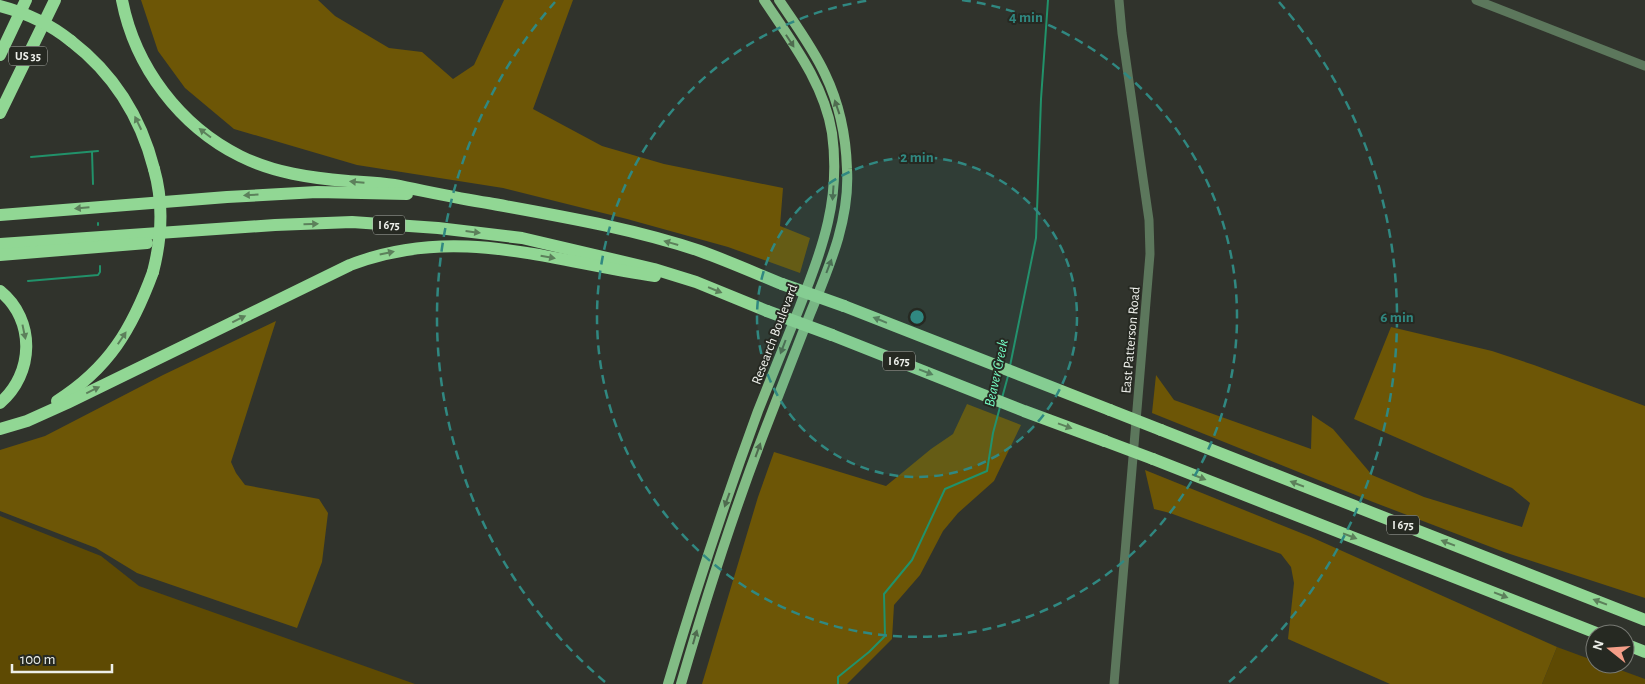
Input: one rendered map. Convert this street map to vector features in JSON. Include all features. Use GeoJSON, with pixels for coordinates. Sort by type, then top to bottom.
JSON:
{"type":"FeatureCollection","features":[{"type":"Feature","properties":{"kind":"highway"},"geometry":{"type":"LineString","coordinates":[[0,40],[19,0]]}},
{"type":"Feature","properties":{"kind":"highway","name":"US 35"},"geometry":{"type":"LineString","coordinates":[[0,56],[26,0]]}},
{"type":"Feature","properties":{"kind":"highway","name":"US 35"},"geometry":{"type":"LineString","coordinates":[[0,113],[55,0]]}},
{"type":"Feature","properties":{"kind":"highway"},"geometry":{"type":"LineString","coordinates":[[122,0],[126,20],[138,50],[161,89],[191,122],[205,134],[238,155],[295,174],[327,179],[391,184],[474,201]]}},
{"type":"Feature","properties":{"kind":"highway"},"geometry":{"type":"LineString","coordinates":[[0,6],[32,16],[71,41],[98,65],[125,99],[143,133],[154,169],[159,193],[161,220],[159,245],[153,272],[127,331],[99,367],[79,386],[50,406],[0,428]]}},
{"type":"Feature","properties":{"kind":"highway","name":"I 675"},"geometry":{"type":"LineString","coordinates":[[0,215],[227,197],[317,192],[400,194],[474,201],[571,218],[633,232],[701,252],[844,306],[1645,620]]}},
{"type":"Feature","properties":{"kind":"highway"},"geometry":{"type":"LineString","coordinates":[[0,210],[55,210]]}},
{"type":"Feature","properties":{"kind":"highway","name":"I 675"},"geometry":{"type":"LineString","coordinates":[[0,244],[275,225],[352,222],[438,228],[522,238],[654,269],[696,282],[1585,629]]}},
{"type":"Feature","properties":{"kind":"highway"},"geometry":{"type":"LineString","coordinates":[[0,255],[188,240],[275,225]]}},
{"type":"Feature","properties":{"kind":"highway"},"geometry":{"type":"LineString","coordinates":[[0,428],[27,421],[59,407],[372,256],[435,246],[484,247],[696,282]]}},
{"type":"Feature","properties":{"kind":"highway"},"geometry":{"type":"LineString","coordinates":[[0,291],[12,303],[18,313],[25,331],[27,344],[20,376],[9,394],[0,403]]}},
{"type":"Feature","properties":{"kind":"main road","name":"Research Boulevard"},"geometry":{"type":"LineString","coordinates":[[668,684],[714,538],[758,413],[822,249],[832,207],[835,163],[832,132],[825,103],[807,66],[764,0]]}},
{"type":"Feature","properties":{"kind":"main road","name":"Research Boulevard"},"geometry":{"type":"LineString","coordinates":[[681,684],[725,542],[764,432],[835,252],[846,208],[848,170],[840,113],[825,74],[808,42],[779,0]]}},
{"type":"Feature","properties":{"kind":"street","name":"East Patterson Road"},"geometry":{"type":"LineString","coordinates":[[1114,684],[1150,254],[1149,220],[1119,0]]}},
{"type":"Feature","properties":{"kind":"street"},"geometry":{"type":"LineString","coordinates":[[1476,0],[1645,66]]}},
{"type":"Feature","properties":{"kind":"shaded area"},"geometry":{"type":"Polygon","coordinates":[[[141,0],[318,0],[335,16],[389,48],[422,52],[453,79],[474,65],[504,0],[573,0],[533,109],[602,146],[664,164],[783,188],[780,226],[810,238],[800,273],[728,247],[627,219],[503,188],[357,165],[234,129],[185,88],[158,51],[141,0]]]}},
{"type":"Feature","properties":{"kind":"shaded area"},"geometry":{"type":"Polygon","coordinates":[[[276,321],[231,462],[245,485],[319,499],[328,513],[322,562],[297,628],[137,573],[96,548],[0,511],[0,450],[45,436],[163,375],[276,321]]]}},
{"type":"Feature","properties":{"kind":"shaded area"},"geometry":{"type":"Polygon","coordinates":[[[1391,327],[1492,351],[1645,406],[1645,598],[1504,552],[1373,502],[1152,413],[1156,375],[1174,400],[1311,449],[1312,415],[1333,429],[1372,475],[1424,497],[1522,527],[1530,503],[1512,488],[1354,419],[1391,327]]]}},
{"type":"Feature","properties":{"kind":"shaded area"},"geometry":{"type":"Polygon","coordinates":[[[967,404],[1021,425],[994,481],[958,513],[943,531],[920,575],[894,605],[892,639],[847,684],[702,684],[758,497],[774,452],[886,486],[931,449],[953,434],[967,404]]]}},
{"type":"Feature","properties":{"kind":"shaded area"},"geometry":{"type":"Polygon","coordinates":[[[1145,470],[1311,537],[1557,647],[1542,684],[1390,684],[1288,639],[1294,583],[1291,567],[1281,554],[1170,513],[1154,509],[1145,470]]]}},
{"type":"Feature","properties":{"kind":"shaded area"},"geometry":{"type":"Polygon","coordinates":[[[0,516],[101,556],[139,586],[415,684],[0,684],[0,516]]]}},
{"type":"Feature","properties":{"kind":"shaded area"},"geometry":{"type":"Polygon","coordinates":[[[1557,647],[1585,657],[1585,674],[1631,674],[1645,679],[1645,684],[1542,684],[1557,647]]]}},
{"type":"Feature","properties":{"kind":"waterway","name":"Beaver Creek"},"geometry":{"type":"LineString","coordinates":[[1010,366],[1036,238],[1041,99],[1048,0]]}},
{"type":"Feature","properties":{"kind":"waterway"},"geometry":{"type":"LineString","coordinates":[[31,157],[98,151]]}},
{"type":"Feature","properties":{"kind":"waterway"},"geometry":{"type":"LineString","coordinates":[[92,152],[93,184]]}},
{"type":"Feature","properties":{"kind":"waterway"},"geometry":{"type":"LineString","coordinates":[[28,281],[98,275],[100,266]]}},
{"type":"Feature","properties":{"kind":"waterway","name":"Beaver Creek"},"geometry":{"type":"LineString","coordinates":[[1002,398],[1008,376]]}},
{"type":"Feature","properties":{"kind":"waterway","name":"Beaver Creek"},"geometry":{"type":"LineString","coordinates":[[838,684],[838,677],[869,652],[885,636],[884,594],[912,560],[945,489],[987,471],[993,433],[1000,407]]}}]}
